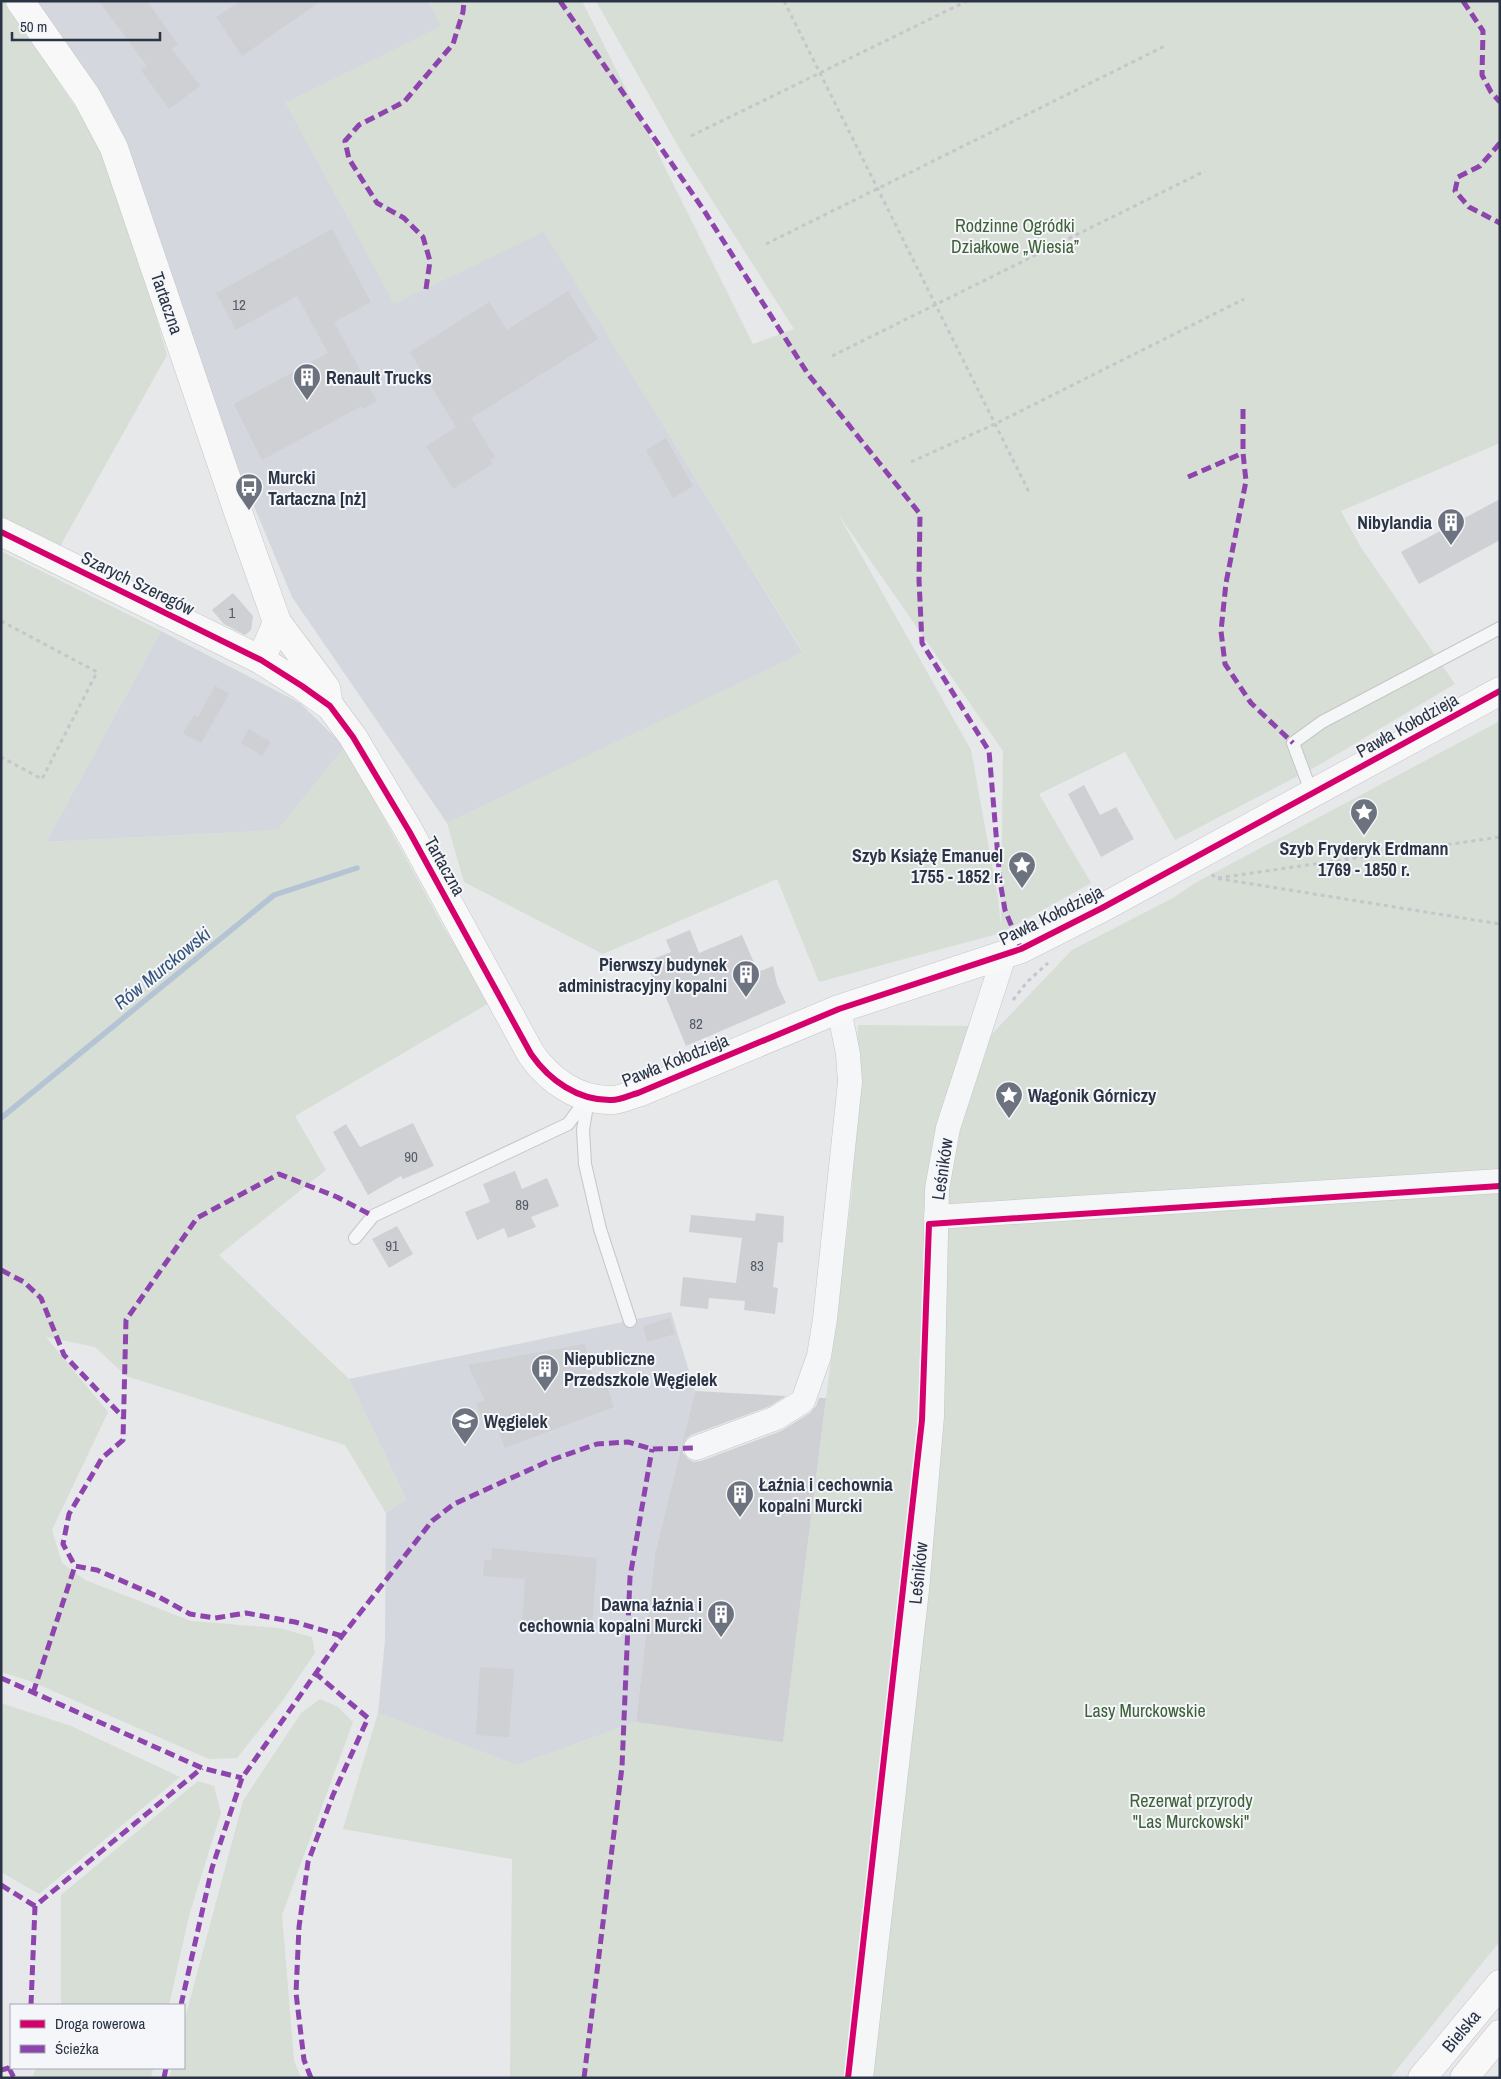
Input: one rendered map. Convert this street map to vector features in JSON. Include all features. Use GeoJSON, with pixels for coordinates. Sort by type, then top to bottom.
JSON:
{"type":"FeatureCollection","features":[{"type":"Feature","properties":{"kind":"street","name":"Tartaczna"},"geometry":{"type":"LineString","coordinates":[[20,1],[87,97],[114,148],[277,622],[326,688],[330,706]]}},
{"type":"Feature","properties":{"kind":"street","name":"Szarych Szeregów"},"geometry":{"type":"LineString","coordinates":[[1,532],[261,660]]}},
{"type":"Feature","properties":{"kind":"street"},"geometry":{"type":"LineString","coordinates":[[261,660],[277,622]]}},
{"type":"Feature","properties":{"kind":"street","name":"Tartaczna"},"geometry":{"type":"LineString","coordinates":[[261,660],[330,706],[354,737],[408,831],[530,1054],[554,1080],[588,1097]]}},
{"type":"Feature","properties":{"kind":"street","name":"Pawła Kołodzieja"},"geometry":{"type":"LineString","coordinates":[[588,1097],[612,1100],[638,1093],[838,1009],[1004,956],[1062,930],[1500,691]]}},
{"type":"Feature","properties":{"kind":"street","name":"Leśników"},"geometry":{"type":"LineString","coordinates":[[861,2078],[917,1590],[932,1416],[937,1189],[948,1128],[1004,956]]}},
{"type":"Feature","properties":{"kind":"street"},"geometry":{"type":"LineString","coordinates":[[696,1448],[776,1418],[803,1401],[819,1356],[850,1082],[848,1054],[838,1009]]}},
{"type":"Feature","properties":{"kind":"street"},"geometry":{"type":"LineString","coordinates":[[936,1217],[1500,1181]]}},
{"type":"Feature","properties":{"kind":"street","name":"Bielska"},"geometry":{"type":"LineString","coordinates":[[1422,2078],[1500,1984]]}},
{"type":"Feature","properties":{"kind":"street","name":"Bielska"},"geometry":{"type":"LineString","coordinates":[[1464,2078],[1500,2034]]}},
{"type":"Feature","properties":{"kind":"lane"},"geometry":{"type":"LineString","coordinates":[[1312,794],[1293,743],[1322,722],[1500,628]]}},
{"type":"Feature","properties":{"kind":"lane"},"geometry":{"type":"LineString","coordinates":[[355,1238],[372,1216],[568,1124],[588,1097]]}},
{"type":"Feature","properties":{"kind":"lane"},"geometry":{"type":"LineString","coordinates":[[588,1097],[583,1130],[585,1164],[600,1229],[630,1321]]}},
{"type":"Feature","properties":{"kind":"path"},"geometry":{"type":"LineString","coordinates":[[784,1],[1030,494]]}},
{"type":"Feature","properties":{"kind":"path"},"geometry":{"type":"LineString","coordinates":[[691,136],[967,1]]}},
{"type":"Feature","properties":{"kind":"path"},"geometry":{"type":"LineString","coordinates":[[766,244],[1168,45]]}},
{"type":"Feature","properties":{"kind":"path"},"geometry":{"type":"LineString","coordinates":[[832,356],[1205,171]]}},
{"type":"Feature","properties":{"kind":"path"},"geometry":{"type":"LineString","coordinates":[[912,462],[995,424],[1244,299]]}},
{"type":"Feature","properties":{"kind":"path"},"geometry":{"type":"LineString","coordinates":[[1,621],[97,672],[42,780],[1,757]]}},
{"type":"Feature","properties":{"kind":"path"},"geometry":{"type":"LineString","coordinates":[[1500,837],[1215,878],[1500,924]]}},
{"type":"Feature","properties":{"kind":"shaded area"},"geometry":{"type":"Polygon","coordinates":[[[26,1],[428,1],[442,26],[286,103],[394,303],[544,231],[803,653],[447,823],[292,597],[210,401],[136,178],[26,1]]]}},
{"type":"Feature","properties":{"kind":"shaded area"},"geometry":{"type":"Polygon","coordinates":[[[161,631],[300,703],[345,747],[278,830],[46,842],[161,631]]]}},
{"type":"Feature","properties":{"kind":"shaded area"},"geometry":{"type":"Polygon","coordinates":[[[671,1312],[695,1391],[655,1554],[636,1722],[517,1765],[378,1713],[385,1640],[386,1513],[406,1499],[349,1379],[671,1312]]]}},
{"type":"Feature","properties":{"kind":"green space"},"geometry":{"type":"Polygon","coordinates":[[[1,1],[5,1],[111,161],[167,355],[59,548],[1,519],[1,1]]]}},
{"type":"Feature","properties":{"kind":"green space","name":"Rodzinne Ogródki Działkowe „Wiesia”"},"geometry":{"type":"Polygon","coordinates":[[[428,1],[582,1],[753,344],[794,329],[682,153],[596,1],[1500,1],[1500,443],[1341,511],[1360,546],[1455,684],[1319,765],[1175,840],[1125,752],[1039,794],[1091,883],[1001,933],[819,982],[777,879],[603,954],[464,882],[447,823],[803,652],[544,232],[394,304],[286,103],[441,26],[428,1]],[[838,514],[971,750],[998,898],[1001,927],[1003,751],[838,514]]]}},
{"type":"Feature","properties":{"kind":"green space"},"geometry":{"type":"Polygon","coordinates":[[[1,551],[161,631],[46,842],[278,830],[345,747],[444,928],[491,1002],[295,1116],[326,1170],[219,1255],[349,1379],[406,1499],[386,1513],[345,1445],[126,1376],[95,1347],[46,1337],[108,1412],[52,1530],[62,1563],[85,1580],[191,1621],[279,1628],[312,1637],[315,1653],[283,1700],[237,1758],[209,1759],[30,1681],[1,1672],[1,551]]]}},
{"type":"Feature","properties":{"kind":"green space","name":"Lasy Murckowskie"},"geometry":{"type":"Polygon","coordinates":[[[1500,721],[1500,1941],[1390,2078],[510,2078],[512,1859],[343,1829],[378,1713],[517,1765],[636,1722],[783,1741],[852,1192],[858,1025],[971,1026],[971,1091],[991,1035],[1072,950],[1173,898],[1195,883],[1500,721]]]}},
{"type":"Feature","properties":{"kind":"green space"},"geometry":{"type":"Polygon","coordinates":[[[320,1699],[338,1707],[353,1722],[282,1915],[294,2060],[301,2078],[169,2078],[172,2069],[185,2069],[185,2018],[243,1801],[301,1713],[320,1699]]]}},
{"type":"Feature","properties":{"kind":"green space"},"geometry":{"type":"Polygon","coordinates":[[[1,1703],[71,1726],[180,1777],[39,1894],[1,1872],[1,1703]]]}},
{"type":"Feature","properties":{"kind":"green space"},"geometry":{"type":"Polygon","coordinates":[[[198,1781],[214,1786],[221,1813],[190,1912],[169,2004],[61,2004],[61,1895],[198,1781]]]}},
{"type":"Feature","properties":{"kind":"green space"},"geometry":{"type":"Polygon","coordinates":[[[36,2069],[153,2069],[151,2078],[32,2078],[36,2069]]]}},
{"type":"Feature","properties":{"kind":"building"},"geometry":{"type":"Polygon","coordinates":[[[99,1],[147,1],[178,44],[172,49],[200,86],[169,109],[141,70],[147,66],[99,1]]]}},
{"type":"Feature","properties":{"kind":"building"},"geometry":{"type":"Polygon","coordinates":[[[240,1],[321,1],[242,56],[216,17],[240,1]]]}},
{"type":"Feature","properties":{"kind":"building"},"geometry":{"type":"Polygon","coordinates":[[[332,229],[371,302],[334,322],[377,401],[364,408],[360,407],[262,460],[234,404],[328,353],[297,296],[236,330],[216,293],[332,229]]]}},
{"type":"Feature","properties":{"kind":"building"},"geometry":{"type":"Polygon","coordinates":[[[568,291],[598,339],[471,418],[495,457],[490,460],[492,464],[453,489],[426,446],[456,427],[410,352],[489,302],[507,330],[568,291]]]}},
{"type":"Feature","properties":{"kind":"building"},"geometry":{"type":"Polygon","coordinates":[[[666,438],[693,486],[673,498],[646,450],[666,438]]]}},
{"type":"Feature","properties":{"kind":"building","name":"Nibylandia"},"geometry":{"type":"Polygon","coordinates":[[[1500,499],[1500,540],[1419,584],[1401,552],[1500,499]]]}},
{"type":"Feature","properties":{"kind":"building"},"geometry":{"type":"Polygon","coordinates":[[[233,593],[253,616],[251,630],[245,635],[224,624],[212,610],[233,593]]]}},
{"type":"Feature","properties":{"kind":"building"},"geometry":{"type":"Polygon","coordinates":[[[215,686],[229,694],[201,743],[183,733],[194,715],[198,717],[215,686]]]}},
{"type":"Feature","properties":{"kind":"building"},"geometry":{"type":"Polygon","coordinates":[[[249,729],[271,742],[262,756],[241,743],[249,729]]]}},
{"type":"Feature","properties":{"kind":"building"},"geometry":{"type":"Polygon","coordinates":[[[1084,785],[1100,815],[1116,807],[1134,839],[1101,857],[1068,794],[1084,785]]]}},
{"type":"Feature","properties":{"kind":"building"},"geometry":{"type":"Polygon","coordinates":[[[690,930],[699,953],[742,935],[758,972],[773,966],[777,984],[786,1003],[686,1046],[662,988],[658,990],[645,962],[671,952],[666,940],[690,930]]]}},
{"type":"Feature","properties":{"kind":"building"},"geometry":{"type":"Polygon","coordinates":[[[413,1123],[434,1166],[403,1179],[401,1176],[368,1195],[333,1132],[346,1124],[360,1147],[413,1123]]]}},
{"type":"Feature","properties":{"kind":"building"},"geometry":{"type":"Polygon","coordinates":[[[515,1171],[522,1189],[547,1178],[559,1206],[531,1217],[536,1227],[508,1238],[504,1228],[477,1240],[465,1212],[490,1202],[483,1184],[515,1171]]]}},
{"type":"Feature","properties":{"kind":"building"},"geometry":{"type":"Polygon","coordinates":[[[756,1213],[784,1216],[783,1243],[778,1242],[773,1287],[778,1288],[775,1314],[744,1310],[745,1301],[709,1298],[708,1309],[680,1306],[683,1277],[736,1283],[742,1238],[689,1232],[691,1215],[755,1221],[756,1213]]]}},
{"type":"Feature","properties":{"kind":"building"},"geometry":{"type":"Polygon","coordinates":[[[397,1226],[413,1254],[389,1268],[372,1239],[397,1226]]]}},
{"type":"Feature","properties":{"kind":"building"},"geometry":{"type":"Polygon","coordinates":[[[670,1318],[675,1334],[647,1342],[643,1326],[670,1318]]]}},
{"type":"Feature","properties":{"kind":"building","name":"Niepubliczne Przedszkole Węgielek"},"geometry":{"type":"Polygon","coordinates":[[[585,1344],[594,1381],[604,1378],[614,1407],[505,1448],[492,1414],[482,1418],[476,1404],[485,1400],[468,1365],[585,1344]]]}},
{"type":"Feature","properties":{"kind":"building","name":"Dawna łaźnia i cechownia kopalni Murcki"},"geometry":{"type":"Polygon","coordinates":[[[695,1391],[786,1396],[770,1406],[691,1435],[683,1445],[683,1453],[694,1462],[781,1431],[810,1413],[816,1406],[819,1398],[826,1398],[783,1742],[636,1722],[655,1554],[695,1391]]]}},
{"type":"Feature","properties":{"kind":"building"},"geometry":{"type":"Polygon","coordinates":[[[492,1548],[597,1558],[592,1628],[522,1623],[525,1579],[483,1576],[484,1560],[491,1560],[492,1548]]]}},
{"type":"Feature","properties":{"kind":"building"},"geometry":{"type":"Polygon","coordinates":[[[480,1667],[514,1669],[509,1737],[476,1735],[480,1667]]]}},
{"type":"Feature","properties":{"kind":"waterway","name":"Rów Murckowski"},"geometry":{"type":"LineString","coordinates":[[1,1118],[274,895],[357,868]]}},
{"type":"Feature","properties":{"kind":"marked path"},"geometry":{"type":"LineString","coordinates":[[426,289],[430,261],[423,237],[404,218],[377,203],[349,159],[345,141],[359,125],[404,102],[453,44],[463,12],[464,1]]}},
{"type":"Feature","properties":{"kind":"marked path"},"geometry":{"type":"LineString","coordinates":[[560,1],[703,209],[808,374],[920,514],[919,580],[922,643],[989,751],[1000,881],[1005,910],[1021,949]]}},
{"type":"Feature","properties":{"kind":"marked path"},"geometry":{"type":"LineString","coordinates":[[1463,1],[1483,31],[1482,75],[1491,92],[1500,102]]}},
{"type":"Feature","properties":{"kind":"marked path"},"geometry":{"type":"LineString","coordinates":[[1500,143],[1480,166],[1458,177],[1455,191],[1469,207],[1500,223]]}},
{"type":"Feature","properties":{"kind":"marked path"},"geometry":{"type":"LineString","coordinates":[[1243,409],[1243,453],[1246,481],[1226,583],[1221,631],[1225,664],[1251,703],[1293,743]]}},
{"type":"Feature","properties":{"kind":"marked path"},"geometry":{"type":"LineString","coordinates":[[1188,477],[1243,453]]}},
{"type":"Feature","properties":{"kind":"marked path"},"geometry":{"type":"LineString","coordinates":[[342,1636],[295,1622],[246,1613],[215,1618],[190,1614],[159,1597],[97,1570],[75,1566],[63,1544],[69,1514],[102,1458],[123,1440],[126,1320],[197,1218],[279,1174],[337,1197],[373,1216]]}},
{"type":"Feature","properties":{"kind":"marked path"},"geometry":{"type":"LineString","coordinates":[[1,1270],[24,1282],[41,1298],[64,1355],[123,1417]]}},
{"type":"Feature","properties":{"kind":"marked path"},"geometry":{"type":"LineString","coordinates":[[181,2004],[212,1868],[242,1778],[342,1636],[432,1521],[454,1504],[551,1460],[597,1444],[628,1442],[652,1449],[696,1448]]}},
{"type":"Feature","properties":{"kind":"marked path"},"geometry":{"type":"LineString","coordinates":[[584,2078],[622,1767],[630,1577],[652,1449]]}},
{"type":"Feature","properties":{"kind":"marked path"},"geometry":{"type":"LineString","coordinates":[[33,1693],[75,1566]]}},
{"type":"Feature","properties":{"kind":"marked path"},"geometry":{"type":"LineString","coordinates":[[311,2078],[304,2060],[296,1993],[299,1927],[308,1862],[333,1795],[368,1718],[315,1673]]}},
{"type":"Feature","properties":{"kind":"marked path"},"geometry":{"type":"LineString","coordinates":[[1,1678],[202,1768],[242,1778]]}},
{"type":"Feature","properties":{"kind":"marked path"},"geometry":{"type":"LineString","coordinates":[[31,2004],[35,1906],[202,1768]]}},
{"type":"Feature","properties":{"kind":"marked path"},"geometry":{"type":"LineString","coordinates":[[1,1885],[35,1906]]}},
{"type":"Feature","properties":{"kind":"marked path"},"geometry":{"type":"LineString","coordinates":[[1,2070],[9,2068],[10,2065]]}},
{"type":"Feature","properties":{"kind":"marked path"},"geometry":{"type":"LineString","coordinates":[[9,2068],[14,2078]]}},
{"type":"Feature","properties":{"kind":"marked path"},"geometry":{"type":"LineString","coordinates":[[164,2078],[166,2069]]}},
{"type":"Feature","properties":{"kind":"cycle path"},"geometry":{"type":"LineString","coordinates":[[1,532],[261,660],[330,706],[353,737],[409,831],[531,1054],[546,1072],[565,1087],[576,1093],[599,1099],[615,1100],[638,1093],[839,1009],[1021,949],[1102,908],[1500,691]]}},
{"type":"Feature","properties":{"kind":"cycle path"},"geometry":{"type":"LineString","coordinates":[[848,2078],[922,1420],[929,1224],[1500,1186]]}},
{"type":"Feature","properties":{"kind":"place","name":"Renault Trucks"},"geometry":{"type":"Point","coordinates":[307,401]}},
{"type":"Feature","properties":{"kind":"place","name":"Murcki Tartaczna [nż]"},"geometry":{"type":"Point","coordinates":[249,511]}},
{"type":"Feature","properties":{"kind":"place","name":"Nibylandia"},"geometry":{"type":"Point","coordinates":[1451,546]}},
{"type":"Feature","properties":{"kind":"place","name":"Szyb Fryderyk Erdmann 1769 - 1850 r."},"geometry":{"type":"Point","coordinates":[1364,836]}},
{"type":"Feature","properties":{"kind":"place","name":"Szyb Książę Emanuel 1755 - 1852 r."},"geometry":{"type":"Point","coordinates":[1022,889]}},
{"type":"Feature","properties":{"kind":"place","name":"Pierwszy budynek administracyjny kopalni"},"geometry":{"type":"Point","coordinates":[746,998]}},
{"type":"Feature","properties":{"kind":"place","name":"Wagonik Górniczy"},"geometry":{"type":"Point","coordinates":[1009,1119]}},
{"type":"Feature","properties":{"kind":"place","name":"Niepubliczne Przedszkole Węgielek"},"geometry":{"type":"Point","coordinates":[545,1392]}},
{"type":"Feature","properties":{"kind":"place","name":"Węgielek"},"geometry":{"type":"Point","coordinates":[465,1445]}},
{"type":"Feature","properties":{"kind":"place","name":"Łaźnia i cechownia kopalni Murcki"},"geometry":{"type":"Point","coordinates":[740,1518]}},
{"type":"Feature","properties":{"kind":"place","name":"Dawna łaźnia i cechownia kopalni Murcki"},"geometry":{"type":"Point","coordinates":[721,1638]}},
{"type":"Feature","properties":{"kind":"park label","name":"Rezerwat przyrody \"Las Murckowski\""},"geometry":{"type":"Point","coordinates":[1191,1810]}}]}
